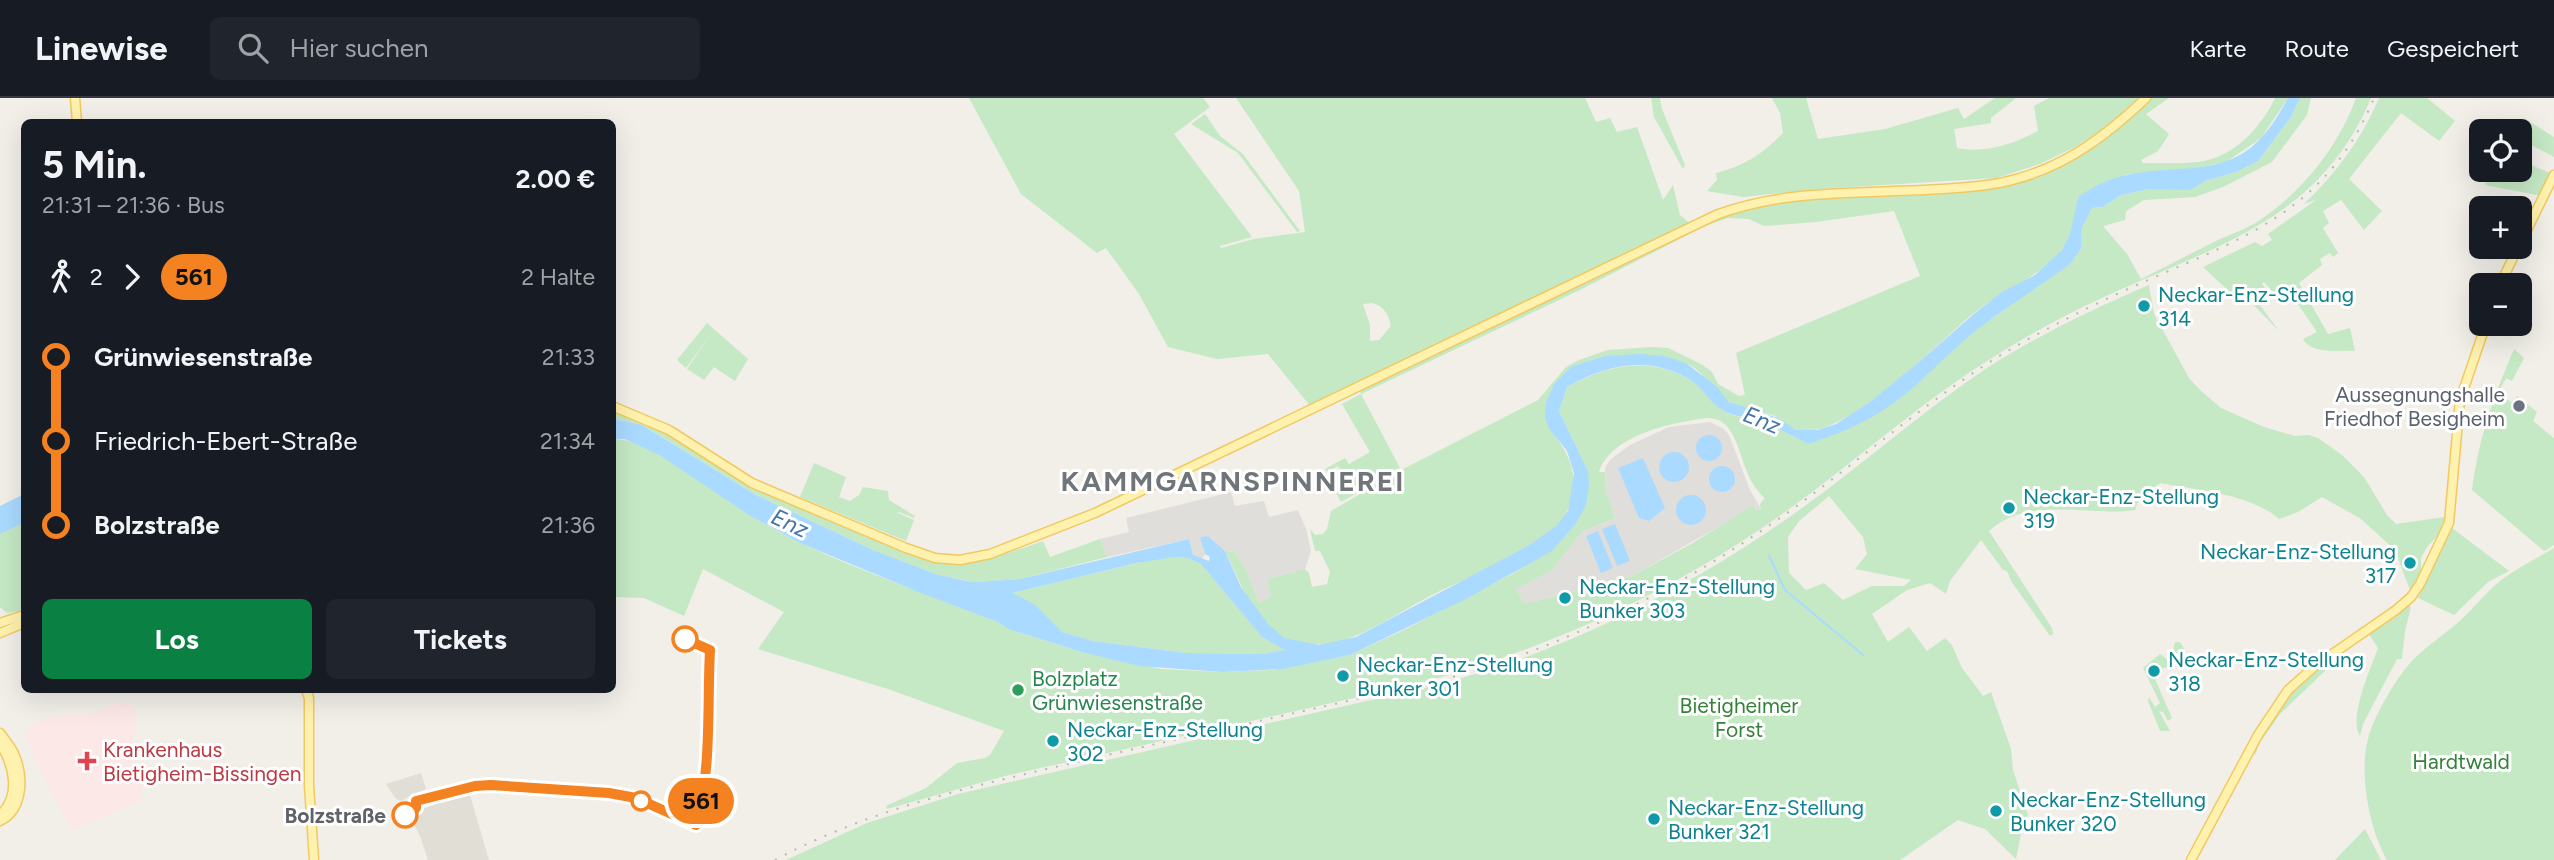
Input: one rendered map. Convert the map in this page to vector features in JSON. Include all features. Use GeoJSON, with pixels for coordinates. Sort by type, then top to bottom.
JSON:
{"type":"FeatureCollection","features":[{"type":"Feature","properties":{"kind":"main road"},"geometry":{"type":"LineString","coordinates":[[75,98],[77,119]]}},
{"type":"Feature","properties":{"kind":"main road"},"geometry":{"type":"LineString","coordinates":[[616,407],[668,430],[748,481],[917,552],[935,558],[955,560],[998,552],[1095,513],[1725,211],[1796,197],[1972,187],[2018,178],[2081,151],[2115,127],[2146,98]]}},
{"type":"Feature","properties":{"kind":"main road"},"geometry":{"type":"LineString","coordinates":[[2532,219],[2554,175]]}},
{"type":"Feature","properties":{"kind":"main road"},"geometry":{"type":"LineString","coordinates":[[2191,860],[2264,725],[2288,690],[2315,666],[2411,597],[2449,523],[2460,400],[2482,336]]}},
{"type":"Feature","properties":{"kind":"main road"},"geometry":{"type":"LineString","coordinates":[[1,612],[14,617]]}},
{"type":"Feature","properties":{"kind":"main road"},"geometry":{"type":"LineString","coordinates":[[1,626],[21,616]]}},
{"type":"Feature","properties":{"kind":"main road"},"geometry":{"type":"LineString","coordinates":[[1,626],[21,623]]}},
{"type":"Feature","properties":{"kind":"main road"},"geometry":{"type":"LineString","coordinates":[[307,693],[314,860]]}},
{"type":"Feature","properties":{"kind":"main road"},"geometry":{"type":"LineString","coordinates":[[0,733],[16,757],[20,786],[14,810],[0,821]]}},
{"type":"Feature","properties":{"kind":"main road"},"geometry":{"type":"LineString","coordinates":[[0,744],[11,767],[13,787],[8,805],[0,815]]}},
{"type":"Feature","properties":{"kind":"shaded area"},"geometry":{"type":"Polygon","coordinates":[[[1710,422],[1724,429],[1729,435],[1750,490],[1761,509],[1756,511],[1755,506],[1630,577],[1525,604],[1514,589],[1551,571],[1583,531],[1615,518],[1606,491],[1605,468],[1610,460],[1630,445],[1669,427],[1710,422]]]}},
{"type":"Feature","properties":{"kind":"shaded area"},"geometry":{"type":"Polygon","coordinates":[[[1231,492],[1235,506],[1264,501],[1269,517],[1298,510],[1306,529],[1311,551],[1305,569],[1267,579],[1271,596],[1259,603],[1246,570],[1235,552],[1225,551],[1208,536],[1201,537],[1205,554],[1202,559],[1193,555],[1189,539],[1107,557],[1100,539],[1129,532],[1126,518],[1231,492]]]}},
{"type":"Feature","properties":{"kind":"shaded area","name":"Krankenhaus Bietigheim-Bissingen"},"geometry":{"type":"Polygon","coordinates":[[[128,702],[136,713],[133,744],[143,800],[72,830],[34,755],[25,729],[46,718],[89,714],[128,702]]]}},
{"type":"Feature","properties":{"kind":"shaded area"},"geometry":{"type":"Polygon","coordinates":[[[421,773],[426,789],[401,801],[396,799],[386,784],[421,773]]]}},
{"type":"Feature","properties":{"kind":"shaded area"},"geometry":{"type":"Polygon","coordinates":[[[469,792],[489,860],[428,860],[409,814],[469,792]]]}},
{"type":"Feature","properties":{"kind":"green space"},"geometry":{"type":"Polygon","coordinates":[[[969,98],[1203,98],[1210,107],[1174,134],[1252,237],[1220,246],[1221,248],[1254,239],[1305,232],[1299,191],[1236,98],[1585,98],[1596,122],[1610,118],[1617,132],[1637,127],[1663,200],[1673,185],[1680,215],[1690,223],[1311,407],[1268,354],[1217,359],[1168,347],[1139,294],[1106,248],[1097,253],[1021,194],[969,98]],[[1372,303],[1363,304],[1370,325],[1370,341],[1379,340],[1391,326],[1385,312],[1372,303]]]}},
{"type":"Feature","properties":{"kind":"green space"},"geometry":{"type":"Polygon","coordinates":[[[1651,98],[1660,98],[1685,165],[1683,169],[1654,117],[1651,98]]]}},
{"type":"Feature","properties":{"kind":"green space"},"geometry":{"type":"Polygon","coordinates":[[[1772,98],[1806,98],[1818,139],[1885,129],[1958,108],[1964,119],[1995,98],[2016,98],[1991,118],[1991,123],[1954,129],[1957,148],[1978,150],[2009,144],[2038,131],[2034,106],[2049,98],[2138,98],[2106,127],[2075,147],[2040,164],[1996,178],[1818,189],[1743,197],[1707,191],[1717,180],[1716,173],[1752,158],[1783,133],[1780,113],[1772,98]]]}},
{"type":"Feature","properties":{"kind":"green space"},"geometry":{"type":"Polygon","coordinates":[[[2152,98],[2169,98],[2146,114],[2169,134],[2158,151],[2141,160],[2143,163],[2198,162],[2223,155],[2254,130],[2275,98],[2288,98],[2261,138],[2226,162],[2187,170],[2128,174],[2078,197],[2068,240],[2051,261],[1974,313],[1915,366],[1841,420],[1817,429],[1794,429],[1775,416],[1730,402],[1698,371],[1679,361],[1629,355],[1607,357],[1572,366],[1549,427],[1567,455],[1574,486],[1568,509],[1560,522],[1546,535],[1506,559],[1372,628],[1335,643],[1309,644],[1283,638],[1263,621],[1248,599],[1225,551],[1235,552],[1246,570],[1259,603],[1271,596],[1267,579],[1305,569],[1309,573],[1312,587],[1327,584],[1330,572],[1320,551],[1315,551],[1310,529],[1315,535],[1323,534],[1327,529],[1331,511],[1401,470],[1538,400],[1566,367],[1579,360],[1608,350],[1668,348],[1703,365],[1712,372],[1718,384],[1739,396],[1745,395],[1736,353],[1920,276],[1894,211],[1764,226],[1749,219],[1728,218],[1705,226],[1580,290],[1361,394],[1359,389],[1703,222],[1757,206],[1797,198],[1951,193],[2019,181],[2041,174],[2081,154],[2136,114],[2152,98]]]}},
{"type":"Feature","properties":{"kind":"green space"},"geometry":{"type":"Polygon","coordinates":[[[2300,98],[2311,98],[2307,115],[2272,162],[2223,187],[2195,197],[2144,200],[2126,211],[2125,220],[2103,226],[2127,254],[2141,279],[2252,225],[2273,210],[2303,183],[2328,152],[2356,98],[2371,98],[2349,140],[2323,174],[2293,202],[2259,225],[2089,304],[2013,345],[1936,396],[1753,534],[1662,588],[1566,633],[1467,669],[1416,684],[1005,776],[887,809],[886,806],[926,788],[957,763],[990,755],[1004,731],[888,689],[758,649],[784,612],[703,569],[684,616],[644,598],[616,597],[616,439],[637,443],[660,454],[739,508],[790,538],[827,555],[998,622],[1017,632],[1085,653],[1161,669],[1222,672],[1273,670],[1350,655],[1512,574],[1552,550],[1575,525],[1586,506],[1588,471],[1559,411],[1567,387],[1611,369],[1642,365],[1657,367],[1689,379],[1719,408],[1728,413],[1762,422],[1809,444],[1926,376],[1945,355],[1981,326],[2071,263],[2081,249],[2081,230],[2092,208],[2103,207],[2121,195],[2149,189],[2190,189],[2258,161],[2291,117],[2300,98]],[[1716,419],[1692,420],[1660,428],[1629,440],[1616,449],[1599,472],[1605,472],[1606,491],[1615,518],[1583,531],[1551,571],[1515,589],[1525,604],[1630,577],[1754,505],[1756,511],[1761,509],[1760,504],[1765,498],[1751,480],[1734,437],[1722,422],[1716,419]]]}},
{"type":"Feature","properties":{"kind":"green space"},"geometry":{"type":"Polygon","coordinates":[[[2379,98],[2427,98],[2455,121],[2439,141],[2401,113],[2349,179],[2382,211],[2364,230],[2341,200],[2323,211],[2329,223],[2323,228],[2338,253],[2333,257],[2330,253],[2320,259],[2322,265],[2299,283],[2328,334],[2350,328],[2355,351],[2319,350],[2303,339],[2317,332],[2287,288],[2273,292],[2264,282],[2262,284],[2266,289],[2254,297],[2279,331],[2240,291],[2231,293],[2203,267],[2255,242],[2262,246],[2272,240],[2268,234],[2316,200],[2304,204],[2347,155],[2379,98]]]}},
{"type":"Feature","properties":{"kind":"green space"},"geometry":{"type":"Polygon","coordinates":[[[1205,114],[1220,136],[1243,154],[1300,231],[1297,232],[1238,153],[1191,124],[1205,114]]]}},
{"type":"Feature","properties":{"kind":"green space"},"geometry":{"type":"Polygon","coordinates":[[[2532,123],[2554,137],[2554,157],[2532,145],[2532,123]]]}},
{"type":"Feature","properties":{"kind":"green space"},"geometry":{"type":"Polygon","coordinates":[[[2532,165],[2552,174],[2542,196],[2485,185],[2486,182],[2532,182],[2532,165]]]}},
{"type":"Feature","properties":{"kind":"green space","name":"Bietigheimer Forst"},"geometry":{"type":"Polygon","coordinates":[[[2149,285],[2154,314],[2189,378],[2221,408],[2264,427],[2295,436],[2309,435],[2318,438],[2342,455],[2364,477],[2387,515],[2396,524],[2445,517],[2439,534],[2421,558],[2421,575],[2411,593],[2395,550],[2361,519],[2322,497],[2298,512],[2279,519],[2239,498],[2160,483],[2139,499],[2135,510],[2040,510],[2005,520],[1989,531],[2052,628],[2053,634],[2050,636],[2011,581],[2007,571],[2003,570],[1981,540],[1950,581],[1946,594],[1930,583],[1907,590],[1872,614],[1888,642],[1909,627],[1927,651],[1945,638],[1952,645],[1962,668],[1983,696],[1991,692],[2011,749],[2013,770],[2028,815],[2023,824],[2016,859],[1985,829],[1958,820],[1900,860],[786,860],[867,823],[958,794],[1437,685],[1485,671],[1579,636],[1670,591],[1756,539],[1798,511],[1984,370],[2044,334],[2149,285]],[[1829,496],[1799,521],[1788,537],[1789,573],[1806,590],[1824,583],[1843,600],[1872,586],[1904,586],[1911,580],[1855,569],[1867,554],[1863,537],[1829,496]]]}},
{"type":"Feature","properties":{"kind":"green space"},"geometry":{"type":"Polygon","coordinates":[[[707,323],[748,359],[735,381],[714,367],[704,380],[687,369],[711,334],[686,368],[677,360],[707,323]]]}},
{"type":"Feature","properties":{"kind":"green space"},"geometry":{"type":"Polygon","coordinates":[[[2514,349],[2524,358],[2512,381],[2506,378],[2498,393],[2511,402],[2517,396],[2537,412],[2533,421],[2554,438],[2554,545],[2544,551],[2472,490],[2488,418],[2514,349]]]}},
{"type":"Feature","properties":{"kind":"green space"},"geometry":{"type":"Polygon","coordinates":[[[1361,394],[1400,468],[1341,502],[1330,481],[1342,474],[1338,466],[1327,472],[1325,469],[1345,458],[1349,464],[1370,452],[1342,404],[1361,394]]]}},
{"type":"Feature","properties":{"kind":"green space"},"geometry":{"type":"Polygon","coordinates":[[[616,411],[667,432],[725,469],[929,559],[973,561],[1043,541],[1050,557],[1100,539],[1107,557],[1020,579],[974,582],[936,574],[873,550],[756,495],[640,424],[616,420],[616,411]]]}},
{"type":"Feature","properties":{"kind":"green space"},"geometry":{"type":"Polygon","coordinates":[[[814,463],[846,477],[839,497],[850,501],[859,495],[863,487],[888,491],[889,500],[915,516],[914,518],[899,512],[894,515],[898,513],[914,520],[906,541],[800,497],[814,463]]]}},
{"type":"Feature","properties":{"kind":"green space"},"geometry":{"type":"Polygon","coordinates":[[[21,524],[21,611],[7,613],[0,607],[0,534],[21,524]]]}},
{"type":"Feature","properties":{"kind":"green space"},"geometry":{"type":"Polygon","coordinates":[[[2452,528],[2509,571],[2488,582],[2454,615],[2418,598],[2452,528]]]}},
{"type":"Feature","properties":{"kind":"green space","name":"Hardtwald"},"geometry":{"type":"Polygon","coordinates":[[[2554,548],[2554,860],[2387,860],[2370,816],[2365,782],[2366,749],[2381,706],[2417,656],[2461,620],[2499,582],[2554,548]]]}},
{"type":"Feature","properties":{"kind":"green space"},"geometry":{"type":"Polygon","coordinates":[[[1188,558],[1201,564],[1262,637],[1286,650],[1264,654],[1186,653],[1093,641],[1062,632],[1011,593],[1151,560],[1188,558]]]}},
{"type":"Feature","properties":{"kind":"green space"},"geometry":{"type":"Polygon","coordinates":[[[2408,604],[2411,607],[2402,659],[2397,659],[2363,724],[2360,736],[2357,728],[2359,706],[2378,648],[2368,633],[2408,604]]]}},
{"type":"Feature","properties":{"kind":"green space"},"geometry":{"type":"Polygon","coordinates":[[[2175,642],[2180,642],[2186,652],[2174,666],[2163,668],[2155,679],[2172,718],[2168,721],[2163,712],[2159,711],[2170,731],[2160,731],[2148,701],[2149,697],[2155,707],[2160,703],[2143,668],[2160,654],[2168,660],[2175,642]]]}},
{"type":"Feature","properties":{"kind":"green space"},"geometry":{"type":"Polygon","coordinates":[[[2323,663],[2329,667],[2280,714],[2259,744],[2255,755],[2251,752],[2287,694],[2323,663]]]}},
{"type":"Feature","properties":{"kind":"green space"},"geometry":{"type":"Polygon","coordinates":[[[2365,829],[2381,860],[2335,860],[2365,829]]]}},
{"type":"Feature","properties":{"kind":"water","name":"Enz"},"geometry":{"type":"Polygon","coordinates":[[[2288,98],[2300,98],[2291,117],[2258,161],[2236,172],[2205,181],[2190,190],[2149,189],[2121,195],[2103,207],[2092,208],[2081,230],[2081,249],[2071,263],[1979,328],[1895,402],[1832,436],[1809,444],[1762,422],[1728,413],[1719,408],[1689,379],[1657,367],[1642,365],[1612,368],[1567,387],[1559,411],[1588,471],[1589,484],[1586,506],[1575,525],[1552,551],[1466,599],[1350,655],[1282,669],[1222,672],[1140,666],[1085,653],[1011,630],[998,622],[800,543],[749,515],[661,456],[625,439],[616,439],[616,420],[640,424],[756,495],[873,550],[936,574],[974,582],[1020,579],[1189,539],[1193,555],[1209,561],[1210,557],[1205,554],[1200,537],[1208,536],[1225,551],[1241,587],[1268,624],[1284,638],[1319,645],[1356,637],[1528,546],[1556,526],[1568,511],[1574,473],[1567,451],[1548,427],[1546,403],[1554,384],[1572,366],[1606,356],[1663,356],[1686,363],[1717,387],[1729,402],[1778,418],[1796,430],[1817,430],[1836,424],[1870,402],[2002,292],[2035,275],[2062,250],[2070,234],[2078,197],[2120,177],[2144,172],[2197,168],[2230,160],[2260,139],[2288,98]],[[1174,557],[1137,563],[1012,593],[1034,604],[1062,632],[1093,641],[1186,653],[1264,654],[1285,650],[1262,637],[1201,564],[1188,558],[1174,557]]]}},
{"type":"Feature","properties":{"kind":"water"},"geometry":{"type":"Polygon","coordinates":[[[1709,435],[1718,439],[1722,448],[1718,457],[1709,461],[1700,457],[1696,448],[1700,439],[1709,435]]]}},
{"type":"Feature","properties":{"kind":"water"},"geometry":{"type":"Polygon","coordinates":[[[1674,452],[1685,456],[1689,467],[1685,478],[1674,482],[1663,478],[1659,467],[1663,456],[1674,452]]]}},
{"type":"Feature","properties":{"kind":"water"},"geometry":{"type":"Polygon","coordinates":[[[1643,458],[1665,508],[1649,521],[1639,518],[1618,468],[1643,458]]]}},
{"type":"Feature","properties":{"kind":"water"},"geometry":{"type":"Polygon","coordinates":[[[1722,466],[1731,470],[1735,479],[1731,488],[1722,492],[1713,488],[1709,479],[1713,470],[1722,466]]]}},
{"type":"Feature","properties":{"kind":"water"},"geometry":{"type":"Polygon","coordinates":[[[1691,495],[1702,499],[1706,510],[1702,521],[1691,525],[1680,521],[1676,510],[1680,499],[1691,495]]]}},
{"type":"Feature","properties":{"kind":"water"},"geometry":{"type":"Polygon","coordinates":[[[21,496],[21,524],[0,534],[0,506],[21,496]]]}},
{"type":"Feature","properties":{"kind":"water"},"geometry":{"type":"Polygon","coordinates":[[[1615,524],[1630,561],[1617,566],[1602,529],[1615,524]]]}},
{"type":"Feature","properties":{"kind":"water"},"geometry":{"type":"Polygon","coordinates":[[[1598,531],[1613,568],[1601,573],[1586,536],[1598,531]]]}},
{"type":"Feature","properties":{"kind":"waterway"},"geometry":{"type":"LineString","coordinates":[[1769,556],[1785,590],[1863,655]]}},
{"type":"Feature","properties":{"kind":"railway"},"geometry":{"type":"LineString","coordinates":[[775,860],[811,842],[885,813],[961,790],[1457,676],[1519,656],[1628,609],[1698,571],[1765,528],[1913,416],[2002,354],[2105,300],[2252,232],[2282,214],[2309,192],[2333,167],[2355,136],[2374,98]]}},
{"type":"Feature","properties":{"kind":"bus line","name":"561"},"geometry":{"type":"LineString","coordinates":[[405,815],[416,808],[416,801],[475,786],[491,785],[609,793],[636,798],[696,825],[705,765],[710,650],[685,639]]}},
{"type":"Feature","properties":{"kind":"place","name":"Neckar-Enz-Stellung 314"},"geometry":{"type":"Point","coordinates":[2144,306]}},
{"type":"Feature","properties":{"kind":"place","name":"Aussegnungshalle Friedhof Besigheim"},"geometry":{"type":"Point","coordinates":[2519,406]}},
{"type":"Feature","properties":{"kind":"place","name":"Neckar-Enz-Stellung 319"},"geometry":{"type":"Point","coordinates":[2009,508]}},
{"type":"Feature","properties":{"kind":"place","name":"Neckar-Enz-Stellung 317"},"geometry":{"type":"Point","coordinates":[2410,563]}},
{"type":"Feature","properties":{"kind":"place","name":"Neckar-Enz-Stellung Bunker 303"},"geometry":{"type":"Point","coordinates":[1565,598]}},
{"type":"Feature","properties":{"kind":"place","name":"Neckar-Enz-Stellung 318"},"geometry":{"type":"Point","coordinates":[2154,671]}},
{"type":"Feature","properties":{"kind":"place","name":"Neckar-Enz-Stellung Bunker 301"},"geometry":{"type":"Point","coordinates":[1343,676]}},
{"type":"Feature","properties":{"kind":"place","name":"Bolzplatz Grünwiesenstraße"},"geometry":{"type":"Point","coordinates":[1018,690]}},
{"type":"Feature","properties":{"kind":"place","name":"Neckar-Enz-Stellung 302"},"geometry":{"type":"Point","coordinates":[1053,741]}},
{"type":"Feature","properties":{"kind":"place","name":"Krankenhaus Bietigheim-Bissingen"},"geometry":{"type":"Point","coordinates":[87,761]}},
{"type":"Feature","properties":{"kind":"place","name":"Neckar-Enz-Stellung Bunker 320"},"geometry":{"type":"Point","coordinates":[1996,811]}},
{"type":"Feature","properties":{"kind":"place","name":"Bolzstraße"},"geometry":{"type":"Point","coordinates":[405,815]}},
{"type":"Feature","properties":{"kind":"place","name":"Neckar-Enz-Stellung Bunker 321"},"geometry":{"type":"Point","coordinates":[1654,819]}},
{"type":"Feature","properties":{"kind":"district","name":"KAMMGARNSPINNEREI"},"geometry":{"type":"Point","coordinates":[1233,481]}}]}
